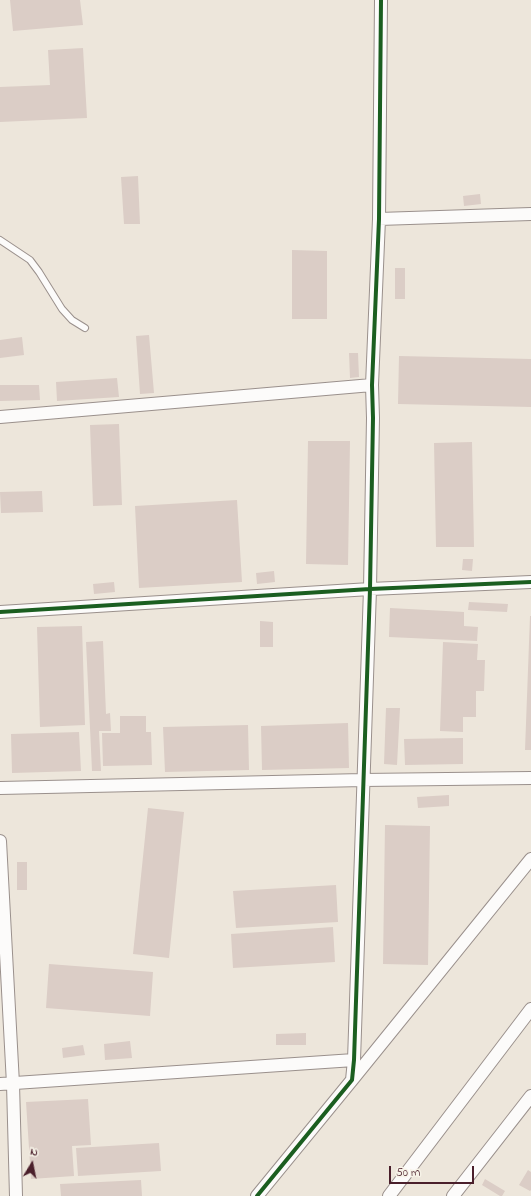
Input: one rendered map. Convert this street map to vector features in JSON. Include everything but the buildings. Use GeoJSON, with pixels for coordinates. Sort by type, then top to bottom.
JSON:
{"type":"FeatureCollection","features":[{"type":"Feature","properties":{"kind":"street"},"geometry":{"type":"LineString","coordinates":[[352,1080],[354,1060],[370,589],[373,418],[372,385],[379,219],[381,0]]}},
{"type":"Feature","properties":{"kind":"street"},"geometry":{"type":"LineString","coordinates":[[379,219],[531,214]]}},
{"type":"Feature","properties":{"kind":"street"},"geometry":{"type":"LineString","coordinates":[[0,417],[372,385]]}},
{"type":"Feature","properties":{"kind":"street"},"geometry":{"type":"LineString","coordinates":[[0,612],[370,589],[531,582]]}},
{"type":"Feature","properties":{"kind":"street"},"geometry":{"type":"LineString","coordinates":[[0,788],[531,778]]}},
{"type":"Feature","properties":{"kind":"street"},"geometry":{"type":"LineString","coordinates":[[0,841],[13,1084],[16,1196]]}},
{"type":"Feature","properties":{"kind":"street"},"geometry":{"type":"LineString","coordinates":[[257,1196],[531,859]]}},
{"type":"Feature","properties":{"kind":"street"},"geometry":{"type":"LineString","coordinates":[[388,1196],[531,1009]]}},
{"type":"Feature","properties":{"kind":"street"},"geometry":{"type":"LineString","coordinates":[[0,1084],[354,1060]]}},
{"type":"Feature","properties":{"kind":"street"},"geometry":{"type":"LineString","coordinates":[[453,1196],[531,1096]]}},
{"type":"Feature","properties":{"kind":"lane"},"geometry":{"type":"LineString","coordinates":[[0,240],[30,260],[62,309],[72,320],[85,328]]}},
{"type":"Feature","properties":{"kind":"cycle path"},"geometry":{"type":"LineString","coordinates":[[257,1196],[352,1080],[354,1060],[370,589],[373,418],[372,385],[379,219],[381,0]]}},
{"type":"Feature","properties":{"kind":"cycle path"},"geometry":{"type":"LineString","coordinates":[[0,612],[370,589],[531,582]]}}]}
